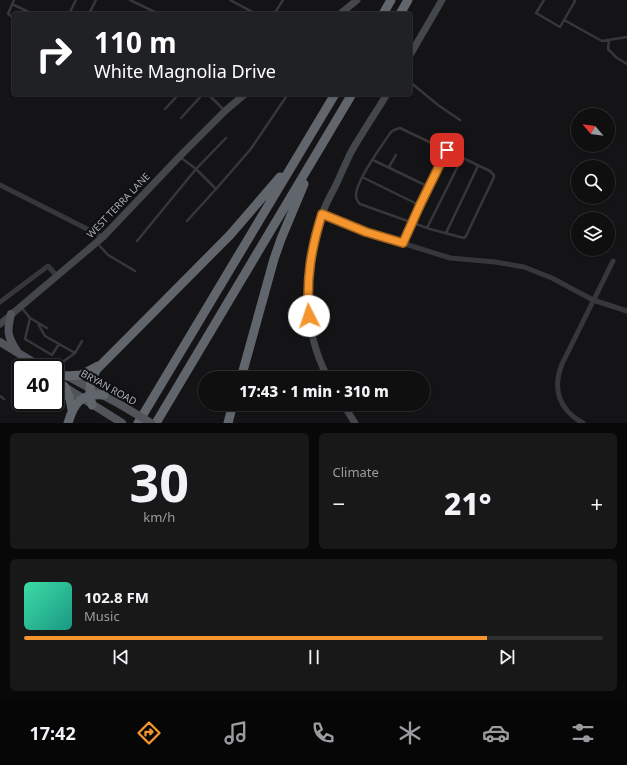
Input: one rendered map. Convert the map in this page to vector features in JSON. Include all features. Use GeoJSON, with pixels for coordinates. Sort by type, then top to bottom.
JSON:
{"type":"FeatureCollection","features":[{"type":"Feature","properties":{"kind":"highway"},"geometry":{"type":"LineString","coordinates":[[384,12],[391,0]]}},
{"type":"Feature","properties":{"kind":"highway"},"geometry":{"type":"LineString","coordinates":[[401,12],[408,0]]}},
{"type":"Feature","properties":{"kind":"highway"},"geometry":{"type":"LineString","coordinates":[[138,423],[334,96]]}},
{"type":"Feature","properties":{"kind":"highway"},"geometry":{"type":"LineString","coordinates":[[156,423],[351,96]]}},
{"type":"Feature","properties":{"kind":"highway"},"geometry":{"type":"LineString","coordinates":[[68,423],[72,410],[77,402],[87,394],[92,378],[101,364],[230,235],[303,148]]}},
{"type":"Feature","properties":{"kind":"highway"},"geometry":{"type":"LineString","coordinates":[[243,371],[276,252],[312,162]]}},
{"type":"Feature","properties":{"kind":"highway"},"geometry":{"type":"LineString","coordinates":[[67,376],[81,374],[101,364]]}},
{"type":"Feature","properties":{"kind":"highway"},"geometry":{"type":"LineString","coordinates":[[64,386],[70,399],[72,410]]}},
{"type":"Feature","properties":{"kind":"highway"},"geometry":{"type":"LineString","coordinates":[[87,394],[104,396]]}},
{"type":"Feature","properties":{"kind":"highway"},"geometry":{"type":"LineString","coordinates":[[87,394],[92,405]]}},
{"type":"Feature","properties":{"kind":"highway"},"geometry":{"type":"LineString","coordinates":[[228,423],[231,411]]}},
{"type":"Feature","properties":{"kind":"main road"},"geometry":{"type":"LineString","coordinates":[[11,314],[8,336],[18,353]]}},
{"type":"Feature","properties":{"kind":"main road"},"geometry":{"type":"LineString","coordinates":[[0,342],[28,359]]}},
{"type":"Feature","properties":{"kind":"main road"},"geometry":{"type":"LineString","coordinates":[[0,347],[18,353]]}},
{"type":"Feature","properties":{"kind":"main road","name":"BRYAN ROAD"},"geometry":{"type":"LineString","coordinates":[[64,375],[87,394]]}},
{"type":"Feature","properties":{"kind":"main road"},"geometry":{"type":"LineString","coordinates":[[64,386],[87,394]]}},
{"type":"Feature","properties":{"kind":"main road","name":"BRYAN ROAD"},"geometry":{"type":"LineString","coordinates":[[104,396],[151,423]]}},
{"type":"Feature","properties":{"kind":"main road"},"geometry":{"type":"LineString","coordinates":[[92,405],[122,423]]}},
{"type":"Feature","properties":{"kind":"street"},"geometry":{"type":"LineString","coordinates":[[342,12],[357,0]]}},
{"type":"Feature","properties":{"kind":"street"},"geometry":{"type":"LineString","coordinates":[[412,52],[442,0]]}},
{"type":"Feature","properties":{"kind":"street","name":"WEST TERRA LANE"},"geometry":{"type":"LineString","coordinates":[[0,324],[103,237],[180,156],[225,111],[243,96]]}},
{"type":"Feature","properties":{"kind":"street"},"geometry":{"type":"LineString","coordinates":[[325,371],[313,339],[308,302],[310,258],[322,214],[351,154],[386,96]]}},
{"type":"Feature","properties":{"kind":"street"},"geometry":{"type":"LineString","coordinates":[[0,186],[103,237]]}},
{"type":"Feature","properties":{"kind":"street"},"geometry":{"type":"LineString","coordinates":[[322,214],[366,232],[450,258],[495,262],[524,267],[552,278],[593,300],[627,311]]}},
{"type":"Feature","properties":{"kind":"street"},"geometry":{"type":"LineString","coordinates":[[583,423],[571,415],[563,405],[558,392],[557,382],[562,364],[613,261]]}},
{"type":"Feature","properties":{"kind":"street"},"geometry":{"type":"LineString","coordinates":[[0,302],[48,266],[57,276]]}},
{"type":"Feature","properties":{"kind":"street"},"geometry":{"type":"LineString","coordinates":[[347,411],[355,423]]}},
{"type":"Feature","properties":{"kind":"lane"},"geometry":{"type":"LineString","coordinates":[[12,17],[8,14],[14,0]]}},
{"type":"Feature","properties":{"kind":"lane"},"geometry":{"type":"LineString","coordinates":[[70,12],[76,0]]}},
{"type":"Feature","properties":{"kind":"lane"},"geometry":{"type":"LineString","coordinates":[[90,12],[96,0]]}},
{"type":"Feature","properties":{"kind":"lane"},"geometry":{"type":"LineString","coordinates":[[130,0],[155,12]]}},
{"type":"Feature","properties":{"kind":"lane"},"geometry":{"type":"LineString","coordinates":[[230,0],[252,12]]}},
{"type":"Feature","properties":{"kind":"lane"},"geometry":{"type":"LineString","coordinates":[[275,12],[283,0]]}},
{"type":"Feature","properties":{"kind":"lane"},"geometry":{"type":"LineString","coordinates":[[544,0],[536,13],[560,27],[575,1],[574,0]]}},
{"type":"Feature","properties":{"kind":"lane"},"geometry":{"type":"LineString","coordinates":[[12,4],[29,12]]}},
{"type":"Feature","properties":{"kind":"lane"},"geometry":{"type":"LineString","coordinates":[[564,20],[602,41],[627,37]]}},
{"type":"Feature","properties":{"kind":"lane"},"geometry":{"type":"LineString","coordinates":[[609,40],[608,49],[617,58],[627,64]]}},
{"type":"Feature","properties":{"kind":"lane"},"geometry":{"type":"LineString","coordinates":[[412,84],[438,105],[460,120]]}},
{"type":"Feature","properties":{"kind":"lane"},"geometry":{"type":"LineString","coordinates":[[165,109],[177,96]]}},
{"type":"Feature","properties":{"kind":"lane"},"geometry":{"type":"LineString","coordinates":[[181,118],[202,96]]}},
{"type":"Feature","properties":{"kind":"lane"},"geometry":{"type":"LineString","coordinates":[[210,96],[225,111]]}},
{"type":"Feature","properties":{"kind":"lane"},"geometry":{"type":"LineString","coordinates":[[187,220],[250,150],[286,97]]}},
{"type":"Feature","properties":{"kind":"lane"},"geometry":{"type":"LineString","coordinates":[[397,129],[406,130],[447,150],[490,171],[494,175],[494,178],[464,238],[427,228],[358,202],[356,191],[362,177],[390,132],[397,129]]}},
{"type":"Feature","properties":{"kind":"lane"},"geometry":{"type":"LineString","coordinates":[[137,241],[196,169],[226,138]]}},
{"type":"Feature","properties":{"kind":"lane"},"geometry":{"type":"LineString","coordinates":[[403,243],[428,186],[447,150]]}},
{"type":"Feature","properties":{"kind":"lane"},"geometry":{"type":"LineString","coordinates":[[389,167],[396,155]]}},
{"type":"Feature","properties":{"kind":"lane"},"geometry":{"type":"LineString","coordinates":[[180,156],[196,169],[216,189]]}},
{"type":"Feature","properties":{"kind":"lane"},"geometry":{"type":"LineString","coordinates":[[427,228],[462,158]]}},
{"type":"Feature","properties":{"kind":"lane"},"geometry":{"type":"LineString","coordinates":[[373,160],[428,186]]}},
{"type":"Feature","properties":{"kind":"lane"},"geometry":{"type":"LineString","coordinates":[[446,233],[478,166]]}},
{"type":"Feature","properties":{"kind":"lane"},"geometry":{"type":"LineString","coordinates":[[362,177],[420,205]]}},
{"type":"Feature","properties":{"kind":"lane"},"geometry":{"type":"LineString","coordinates":[[96,243],[108,255],[135,272]]}},
{"type":"Feature","properties":{"kind":"lane"},"geometry":{"type":"LineString","coordinates":[[21,306],[30,318],[47,328]]}},
{"type":"Feature","properties":{"kind":"lane"},"geometry":{"type":"LineString","coordinates":[[30,318],[25,339],[52,356],[59,344]]}},
{"type":"Feature","properties":{"kind":"lane"},"geometry":{"type":"LineString","coordinates":[[37,322],[44,336],[75,353]]}},
{"type":"Feature","properties":{"kind":"lane"},"geometry":{"type":"LineString","coordinates":[[64,361],[75,353],[82,341]]}},
{"type":"Feature","properties":{"kind":"lane"},"geometry":{"type":"LineString","coordinates":[[0,396],[4,399]]}},
{"type":"Feature","properties":{"kind":"route"},"geometry":{"type":"LineString","coordinates":[[309,316],[308,271],[312,246],[322,214],[366,232],[403,243],[408,229],[447,150]]}}]}
